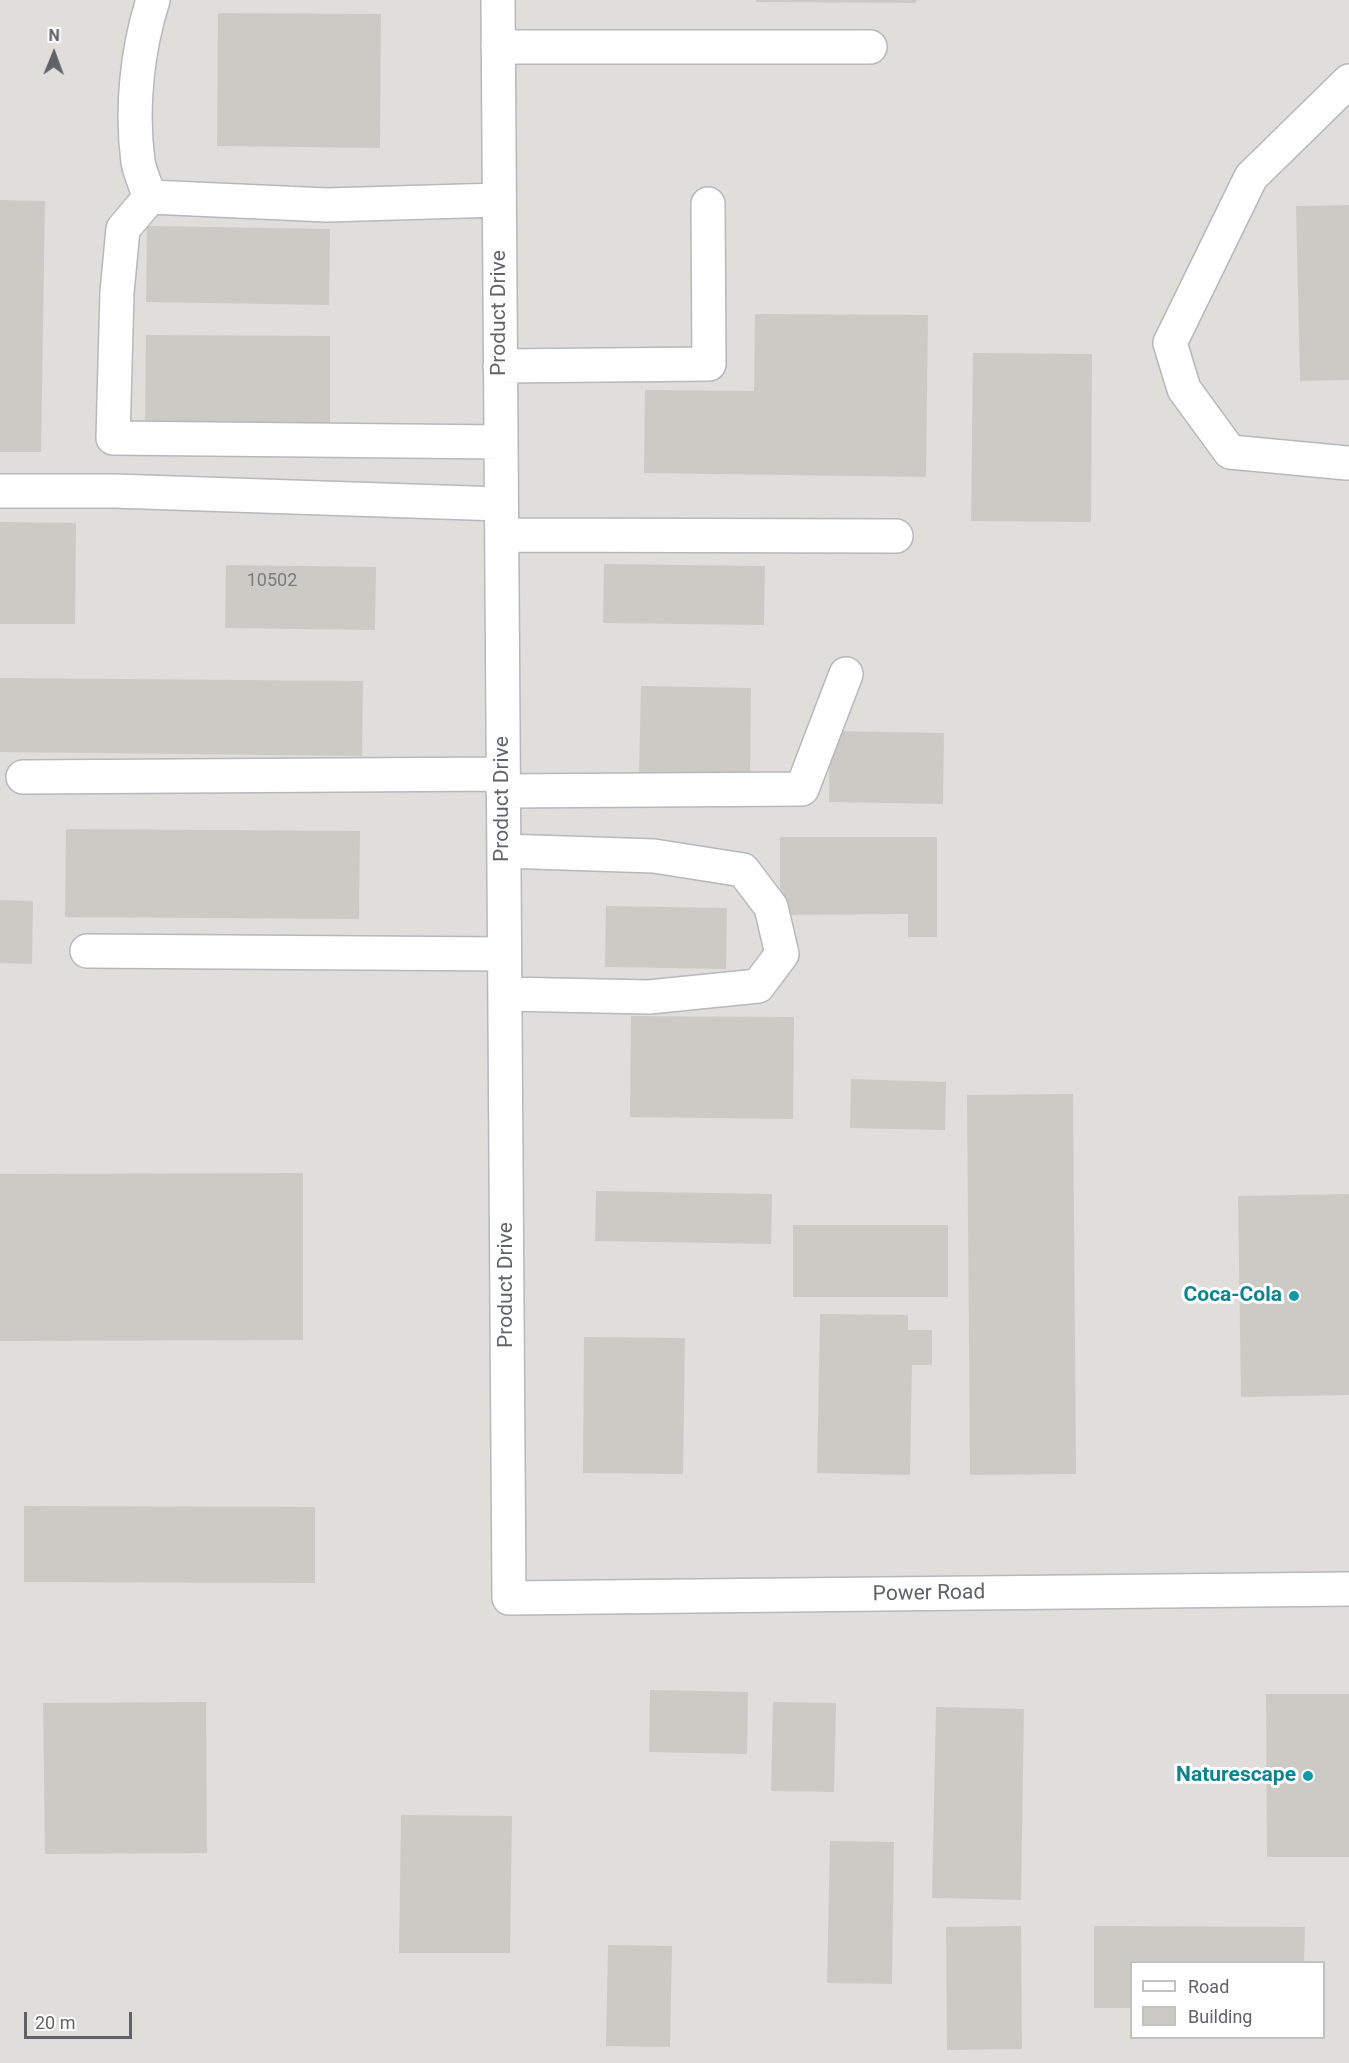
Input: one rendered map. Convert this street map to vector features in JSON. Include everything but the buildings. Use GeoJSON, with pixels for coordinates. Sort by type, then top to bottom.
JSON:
{"type":"FeatureCollection","features":[{"type":"Feature","properties":{"kind":"street"},"geometry":{"type":"LineString","coordinates":[[150,197],[138,163],[136,99],[144,29],[153,0]]}},
{"type":"Feature","properties":{"kind":"street","name":"Product Drive"},"geometry":{"type":"LineString","coordinates":[[498,0],[509,1598]]}},
{"type":"Feature","properties":{"kind":"street"},"geometry":{"type":"LineString","coordinates":[[498,47],[870,47]]}},
{"type":"Feature","properties":{"kind":"street"},"geometry":{"type":"LineString","coordinates":[[1347,463],[1230,452],[1184,389],[1170,343],[1251,177],[1349,81]]}},
{"type":"Feature","properties":{"kind":"street"},"geometry":{"type":"LineString","coordinates":[[150,197],[327,205],[499,200]]}},
{"type":"Feature","properties":{"kind":"street"},"geometry":{"type":"LineString","coordinates":[[150,197],[123,230],[117,292],[113,438],[501,442]]}},
{"type":"Feature","properties":{"kind":"street"},"geometry":{"type":"LineString","coordinates":[[500,366],[709,364],[708,204]]}},
{"type":"Feature","properties":{"kind":"street"},"geometry":{"type":"LineString","coordinates":[[0,491],[114,491],[502,520],[896,536]]}},
{"type":"Feature","properties":{"kind":"street"},"geometry":{"type":"LineString","coordinates":[[22,777],[802,789],[846,675]]}},
{"type":"Feature","properties":{"kind":"street"},"geometry":{"type":"LineString","coordinates":[[504,851],[654,856],[742,870],[771,907],[782,954],[758,986],[649,997],[505,994]]}},
{"type":"Feature","properties":{"kind":"street"},"geometry":{"type":"LineString","coordinates":[[87,951],[504,954]]}},
{"type":"Feature","properties":{"kind":"street","name":"Power Road"},"geometry":{"type":"LineString","coordinates":[[509,1598],[1349,1589]]}},
{"type":"Feature","properties":{"kind":"shaded area"},"geometry":{"type":"Polygon","coordinates":[[[0,0],[1349,0],[1349,2063],[0,2063],[0,0]]]}},
{"type":"Feature","properties":{"kind":"place","name":"Coca-Cola"},"geometry":{"type":"Point","coordinates":[1294,1296]}},
{"type":"Feature","properties":{"kind":"place","name":"Naturescape"},"geometry":{"type":"Point","coordinates":[1308,1776]}}]}
